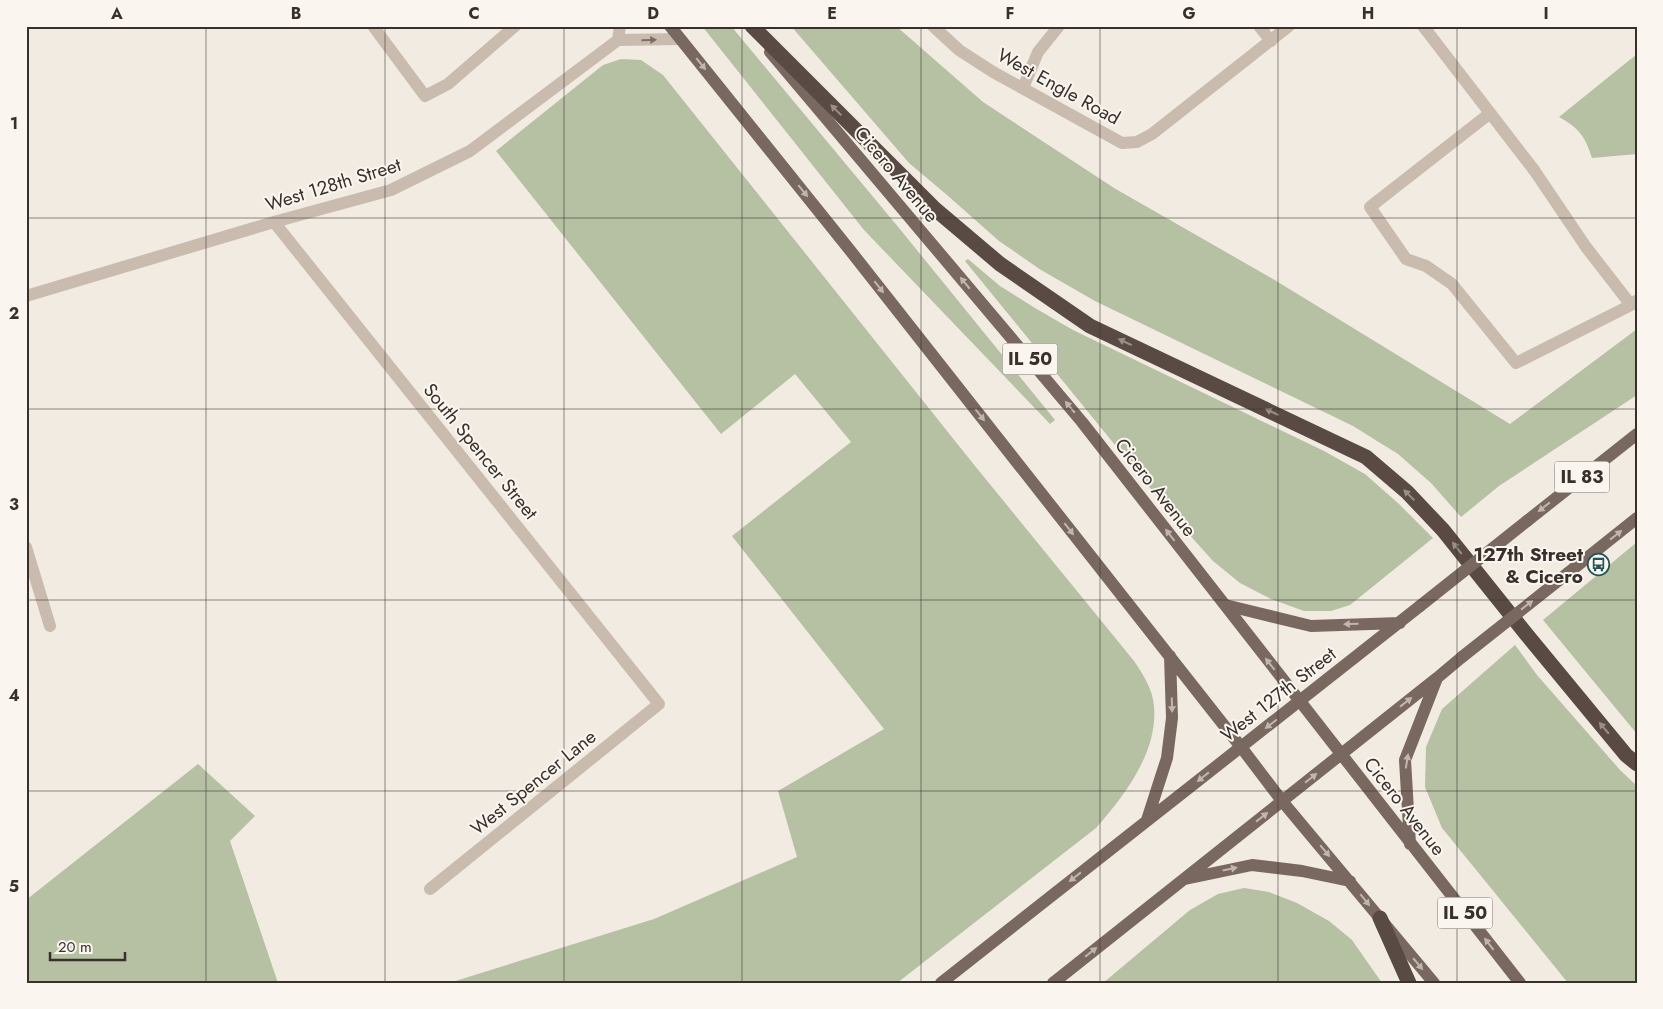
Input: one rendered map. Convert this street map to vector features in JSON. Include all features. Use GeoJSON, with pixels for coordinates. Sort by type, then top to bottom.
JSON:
{"type":"FeatureCollection","features":[{"type":"Feature","properties":{"kind":"highway"},"geometry":{"type":"LineString","coordinates":[[752,26],[935,209],[1000,264],[1090,326],[1366,457],[1407,492],[1443,530],[1526,636],[1626,755],[1637,764]]}},
{"type":"Feature","properties":{"kind":"highway"},"geometry":{"type":"LineString","coordinates":[[1380,918],[1409,983]]}},
{"type":"Feature","properties":{"kind":"main road"},"geometry":{"type":"LineString","coordinates":[[670,26],[849,249],[1241,746],[1282,801],[1434,983]]}},
{"type":"Feature","properties":{"kind":"main road","name":"Cicero Avenue"},"geometry":{"type":"LineString","coordinates":[[748,26],[1082,422],[1520,983]]}},
{"type":"Feature","properties":{"kind":"main road","name":"West 127th Street"},"geometry":{"type":"LineString","coordinates":[[941,983],[1241,746],[1300,702],[1637,434]]}},
{"type":"Feature","properties":{"kind":"main road"},"geometry":{"type":"LineString","coordinates":[[1053,983],[1637,518]]}},
{"type":"Feature","properties":{"kind":"main road"},"geometry":{"type":"LineString","coordinates":[[1225,605],[1311,626],[1400,623]]}},
{"type":"Feature","properties":{"kind":"main road"},"geometry":{"type":"LineString","coordinates":[[1147,821],[1167,758],[1172,718],[1170,656]]}},
{"type":"Feature","properties":{"kind":"main road"},"geometry":{"type":"LineString","coordinates":[[1410,844],[1405,760],[1437,678]]}},
{"type":"Feature","properties":{"kind":"main road"},"geometry":{"type":"LineString","coordinates":[[1182,879],[1252,865],[1302,870],[1350,881]]}},
{"type":"Feature","properties":{"kind":"street"},"geometry":{"type":"LineString","coordinates":[[373,26],[425,96],[448,84],[515,26]]}},
{"type":"Feature","properties":{"kind":"street"},"geometry":{"type":"LineString","coordinates":[[620,26],[618,40],[680,39]]}},
{"type":"Feature","properties":{"kind":"street","name":"West Engle Road"},"geometry":{"type":"LineString","coordinates":[[933,26],[959,50],[993,72],[1122,143],[1136,142],[1152,134],[1290,26]]}},
{"type":"Feature","properties":{"kind":"street"},"geometry":{"type":"LineString","coordinates":[[1023,88],[1038,52],[1059,26]]}},
{"type":"Feature","properties":{"kind":"street"},"geometry":{"type":"LineString","coordinates":[[1260,26],[1271,41]]}},
{"type":"Feature","properties":{"kind":"street"},"geometry":{"type":"LineString","coordinates":[[1423,26],[1534,170],[1586,247],[1634,303],[1516,362],[1452,284],[1426,266],[1406,259],[1370,207],[1489,114]]}},
{"type":"Feature","properties":{"kind":"street","name":"West 128th Street"},"geometry":{"type":"LineString","coordinates":[[26,296],[274,222],[391,190],[470,151],[618,40]]}},
{"type":"Feature","properties":{"kind":"street","name":"South Spencer Street"},"geometry":{"type":"LineString","coordinates":[[274,222],[659,704]]}},
{"type":"Feature","properties":{"kind":"street"},"geometry":{"type":"LineString","coordinates":[[26,547],[50,626]]}},
{"type":"Feature","properties":{"kind":"street","name":"West Spencer Lane"},"geometry":{"type":"LineString","coordinates":[[430,890],[659,704]]}},
{"type":"Feature","properties":{"kind":"green space"},"geometry":{"type":"Polygon","coordinates":[[[702,26],[731,26],[1055,420],[1050,424],[864,230],[702,26]]]}},
{"type":"Feature","properties":{"kind":"green space"},"geometry":{"type":"Polygon","coordinates":[[[791,26],[896,26],[983,102],[1114,188],[1273,279],[1510,424],[1637,329],[1637,395],[1499,486],[1461,517],[1431,483],[1398,454],[1353,426],[1095,301],[1041,270],[999,241],[909,163],[791,26]]]}},
{"type":"Feature","properties":{"kind":"green space"},"geometry":{"type":"Polygon","coordinates":[[[1637,54],[1637,154],[1592,158],[1587,144],[1580,133],[1572,125],[1559,117],[1637,54]]]}},
{"type":"Feature","properties":{"kind":"green space"},"geometry":{"type":"Polygon","coordinates":[[[621,59],[641,60],[663,75],[971,461],[1134,661],[1152,694],[1154,723],[1151,740],[1145,756],[1128,787],[1096,828],[897,983],[449,983],[654,919],[797,857],[778,791],[884,729],[732,536],[851,442],[795,374],[721,434],[496,151],[603,65],[621,59]]]}},
{"type":"Feature","properties":{"kind":"green space"},"geometry":{"type":"Polygon","coordinates":[[[968,259],[1000,286],[1073,330],[1324,451],[1365,474],[1433,538],[1350,605],[1331,611],[1304,611],[1271,599],[1240,583],[1213,561],[1177,521],[965,261],[968,259]]]}},
{"type":"Feature","properties":{"kind":"green space"},"geometry":{"type":"Polygon","coordinates":[[[1637,542],[1637,734],[1543,620],[1637,542]]]}},
{"type":"Feature","properties":{"kind":"green space"},"geometry":{"type":"Polygon","coordinates":[[[1515,645],[1537,675],[1620,770],[1637,786],[1637,983],[1568,983],[1442,828],[1425,787],[1426,747],[1442,709],[1515,645]]]}},
{"type":"Feature","properties":{"kind":"green space"},"geometry":{"type":"Polygon","coordinates":[[[198,764],[255,816],[230,841],[278,983],[26,983],[26,900],[198,764]]]}},
{"type":"Feature","properties":{"kind":"green space"},"geometry":{"type":"Polygon","coordinates":[[[1244,888],[1269,892],[1297,903],[1329,921],[1352,940],[1382,983],[1103,983],[1190,910],[1218,894],[1244,888]]]}},
{"type":"Feature","properties":{"kind":"place","name":"127th Street & Cicero"},"geometry":{"type":"Point","coordinates":[1599,565]}}]}
